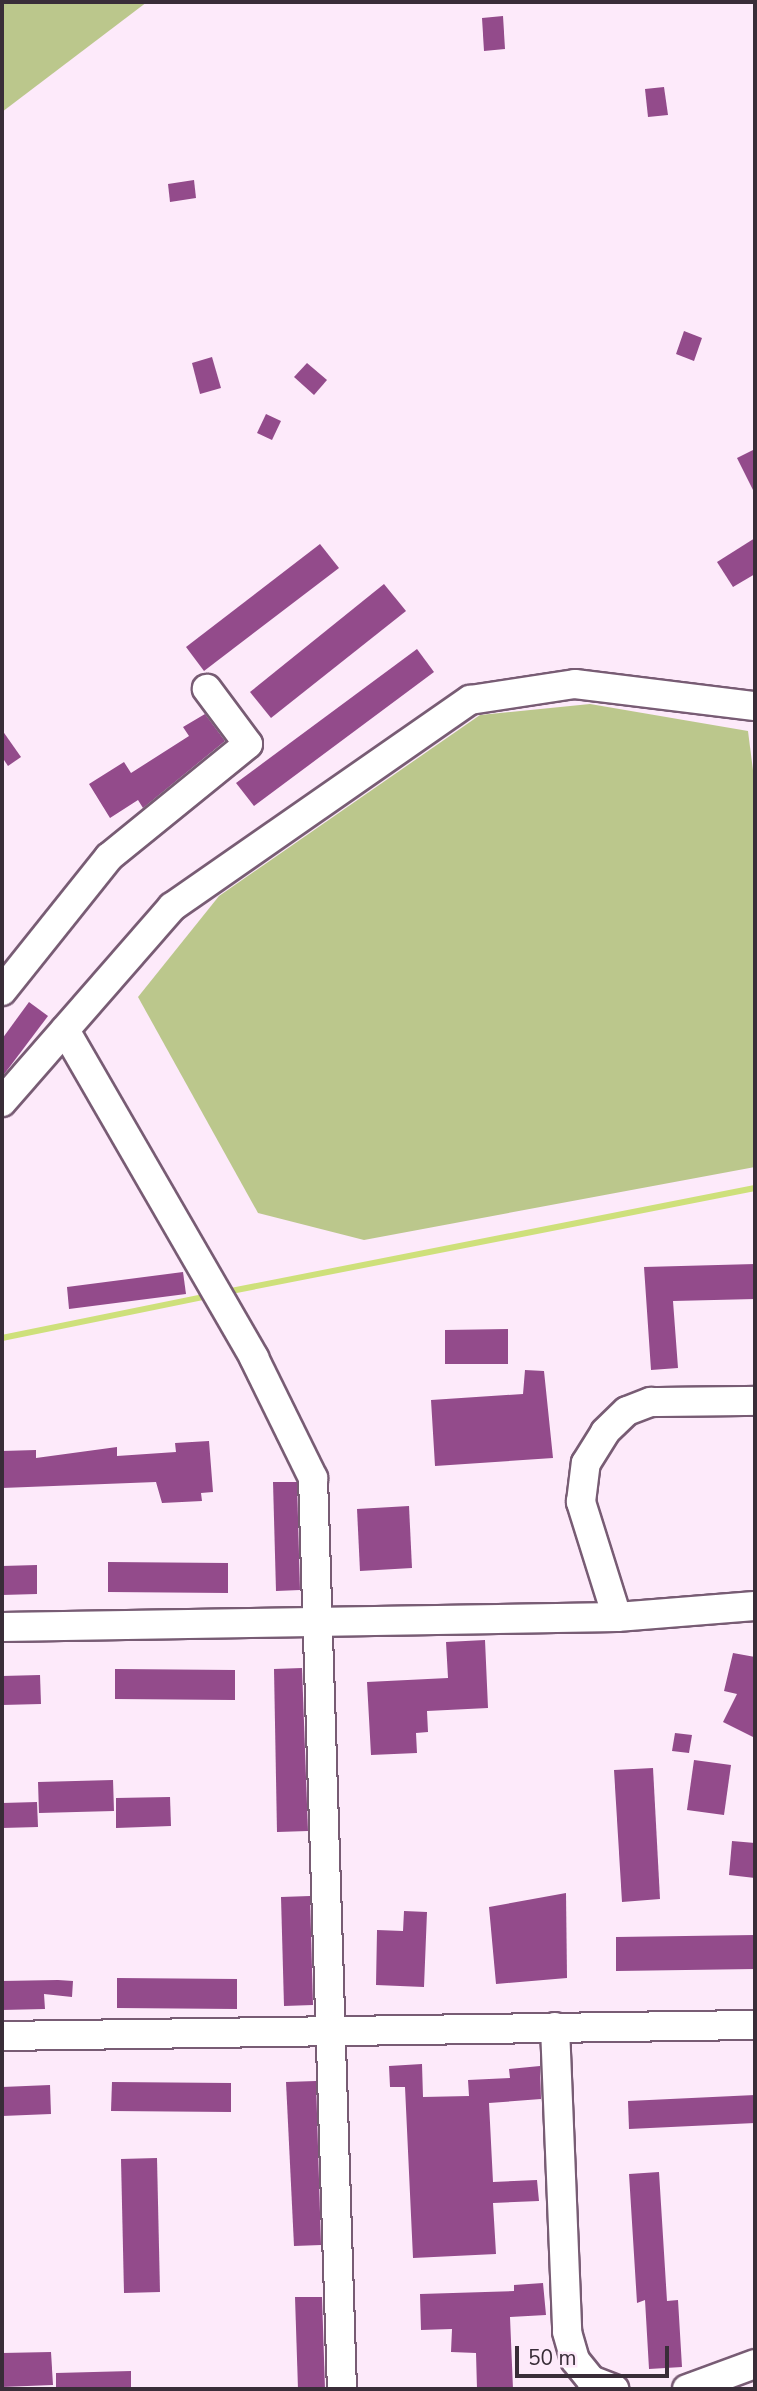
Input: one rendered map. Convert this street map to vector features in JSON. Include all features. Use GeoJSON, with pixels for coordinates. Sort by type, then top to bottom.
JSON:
{"type":"FeatureCollection","features":[{"type":"Feature","properties":{"kind":"street"},"geometry":{"type":"LineString","coordinates":[[2,1102],[172,907],[470,700],[575,684],[755,706]]}},
{"type":"Feature","properties":{"kind":"street"},"geometry":{"type":"LineString","coordinates":[[2,991],[108,857],[248,744],[207,689]]}},
{"type":"Feature","properties":{"kind":"street"},"geometry":{"type":"LineString","coordinates":[[65,1030],[189,1254],[254,1358],[313,1478],[315,1619],[333,2031],[342,2389]]}},
{"type":"Feature","properties":{"kind":"street"},"geometry":{"type":"LineString","coordinates":[[617,1617],[581,1502],[586,1463],[605,1432],[627,1411],[652,1402],[755,1401]]}},
{"type":"Feature","properties":{"kind":"street"},"geometry":{"type":"LineString","coordinates":[[2,1627],[315,1619],[617,1617],[755,1606]]}},
{"type":"Feature","properties":{"kind":"street"},"geometry":{"type":"LineString","coordinates":[[2,2036],[755,2025]]}},
{"type":"Feature","properties":{"kind":"street"},"geometry":{"type":"LineString","coordinates":[[555,2027],[568,2332],[575,2360],[591,2380],[614,2389]]}},
{"type":"Feature","properties":{"kind":"street"},"geometry":{"type":"LineString","coordinates":[[687,2389],[755,2364]]}},
{"type":"Feature","properties":{"kind":"green space"},"geometry":{"type":"Polygon","coordinates":[[[2,2],[147,2],[2,112],[2,2]]]}},
{"type":"Feature","properties":{"kind":"green space"},"geometry":{"type":"Polygon","coordinates":[[[590,704],[748,731],[755,786],[755,1167],[364,1240],[258,1213],[138,997],[219,896],[480,715],[590,704]]]}},
{"type":"Feature","properties":{"kind":"building"},"geometry":{"type":"Polygon","coordinates":[[[503,16],[505,49],[484,51],[482,18],[503,16]]]}},
{"type":"Feature","properties":{"kind":"building"},"geometry":{"type":"Polygon","coordinates":[[[664,87],[668,115],[648,117],[645,89],[664,87]]]}},
{"type":"Feature","properties":{"kind":"building"},"geometry":{"type":"Polygon","coordinates":[[[194,180],[196,198],[170,202],[168,184],[194,180]]]}},
{"type":"Feature","properties":{"kind":"building"},"geometry":{"type":"Polygon","coordinates":[[[684,331],[702,338],[694,361],[676,354],[684,331]]]}},
{"type":"Feature","properties":{"kind":"building"},"geometry":{"type":"Polygon","coordinates":[[[212,357],[221,388],[200,394],[192,363],[212,357]]]}},
{"type":"Feature","properties":{"kind":"building"},"geometry":{"type":"Polygon","coordinates":[[[307,363],[327,380],[314,395],[294,377],[307,363]]]}},
{"type":"Feature","properties":{"kind":"building"},"geometry":{"type":"Polygon","coordinates":[[[266,414],[281,421],[272,440],[257,433],[266,414]]]}},
{"type":"Feature","properties":{"kind":"building"},"geometry":{"type":"Polygon","coordinates":[[[755,449],[755,494],[737,458],[755,449]]]}},
{"type":"Feature","properties":{"kind":"building"},"geometry":{"type":"Polygon","coordinates":[[[755,538],[755,574],[733,587],[717,562],[755,538]]]}},
{"type":"Feature","properties":{"kind":"building"},"geometry":{"type":"Polygon","coordinates":[[[320,544],[339,568],[204,671],[186,647],[320,544]]]}},
{"type":"Feature","properties":{"kind":"building"},"geometry":{"type":"Polygon","coordinates":[[[384,584],[406,611],[271,718],[250,692],[384,584]]]}},
{"type":"Feature","properties":{"kind":"building"},"geometry":{"type":"Polygon","coordinates":[[[417,649],[434,672],[254,806],[236,783],[417,649]]]}},
{"type":"Feature","properties":{"kind":"building"},"geometry":{"type":"Polygon","coordinates":[[[205,714],[225,741],[143,808],[138,800],[110,818],[89,784],[124,762],[131,773],[189,736],[183,727],[205,714]]]}},
{"type":"Feature","properties":{"kind":"building"},"geometry":{"type":"Polygon","coordinates":[[[2,730],[21,757],[8,766],[2,757],[2,730]]]}},
{"type":"Feature","properties":{"kind":"building"},"geometry":{"type":"Polygon","coordinates":[[[29,1002],[48,1016],[2,1077],[2,1039],[29,1002]]]}},
{"type":"Feature","properties":{"kind":"building"},"geometry":{"type":"Polygon","coordinates":[[[755,1264],[755,1299],[673,1301],[678,1368],[651,1370],[644,1267],[755,1264]]]}},
{"type":"Feature","properties":{"kind":"building"},"geometry":{"type":"Polygon","coordinates":[[[183,1272],[186,1294],[69,1309],[67,1287],[183,1272]]]}},
{"type":"Feature","properties":{"kind":"building"},"geometry":{"type":"Polygon","coordinates":[[[508,1329],[508,1364],[445,1364],[445,1330],[508,1329]]]}},
{"type":"Feature","properties":{"kind":"building"},"geometry":{"type":"Polygon","coordinates":[[[525,1370],[544,1371],[553,1458],[435,1466],[431,1400],[523,1394],[525,1370]]]}},
{"type":"Feature","properties":{"kind":"building"},"geometry":{"type":"Polygon","coordinates":[[[209,1441],[213,1492],[201,1493],[202,1501],[162,1503],[156,1482],[2,1488],[2,1451],[36,1450],[36,1458],[117,1447],[117,1456],[176,1452],[175,1443],[209,1441]]]}},
{"type":"Feature","properties":{"kind":"building"},"geometry":{"type":"Polygon","coordinates":[[[273,1482],[297,1482],[300,1590],[276,1591],[273,1482]]]}},
{"type":"Feature","properties":{"kind":"building"},"geometry":{"type":"Polygon","coordinates":[[[409,1506],[412,1568],[360,1571],[357,1509],[409,1506]]]}},
{"type":"Feature","properties":{"kind":"building"},"geometry":{"type":"Polygon","coordinates":[[[108,1562],[228,1563],[228,1593],[108,1592],[108,1562]]]}},
{"type":"Feature","properties":{"kind":"building"},"geometry":{"type":"Polygon","coordinates":[[[37,1565],[37,1594],[2,1595],[2,1566],[37,1565]]]}},
{"type":"Feature","properties":{"kind":"building"},"geometry":{"type":"Polygon","coordinates":[[[485,1640],[488,1708],[427,1711],[428,1732],[416,1733],[417,1753],[371,1755],[367,1682],[448,1678],[446,1642],[485,1640]]]}},
{"type":"Feature","properties":{"kind":"building"},"geometry":{"type":"Polygon","coordinates":[[[733,1653],[755,1657],[755,1738],[723,1722],[737,1694],[724,1691],[733,1653]]]}},
{"type":"Feature","properties":{"kind":"building"},"geometry":{"type":"Polygon","coordinates":[[[302,1668],[308,1831],[277,1832],[274,1669],[302,1668]]]}},
{"type":"Feature","properties":{"kind":"building"},"geometry":{"type":"Polygon","coordinates":[[[115,1669],[235,1670],[235,1700],[115,1699],[115,1669]]]}},
{"type":"Feature","properties":{"kind":"building"},"geometry":{"type":"Polygon","coordinates":[[[40,1675],[41,1704],[2,1705],[2,1676],[40,1675]]]}},
{"type":"Feature","properties":{"kind":"building"},"geometry":{"type":"Polygon","coordinates":[[[675,1733],[692,1735],[689,1753],[672,1751],[675,1733]]]}},
{"type":"Feature","properties":{"kind":"building"},"geometry":{"type":"Polygon","coordinates":[[[694,1760],[731,1765],[724,1815],[687,1810],[694,1760]]]}},
{"type":"Feature","properties":{"kind":"building"},"geometry":{"type":"Polygon","coordinates":[[[653,1768],[660,1899],[622,1902],[614,1770],[653,1768]]]}},
{"type":"Feature","properties":{"kind":"building"},"geometry":{"type":"Polygon","coordinates":[[[113,1780],[114,1811],[39,1813],[38,1782],[113,1780]]]}},
{"type":"Feature","properties":{"kind":"building"},"geometry":{"type":"Polygon","coordinates":[[[170,1797],[171,1826],[116,1828],[116,1798],[170,1797]]]}},
{"type":"Feature","properties":{"kind":"building"},"geometry":{"type":"Polygon","coordinates":[[[37,1802],[38,1827],[2,1828],[2,1803],[37,1802]]]}},
{"type":"Feature","properties":{"kind":"building"},"geometry":{"type":"Polygon","coordinates":[[[732,1841],[755,1843],[755,1878],[729,1875],[732,1841]]]}},
{"type":"Feature","properties":{"kind":"building"},"geometry":{"type":"Polygon","coordinates":[[[566,1893],[567,1978],[496,1984],[489,1907],[566,1893]]]}},
{"type":"Feature","properties":{"kind":"building"},"geometry":{"type":"Polygon","coordinates":[[[310,1896],[313,2005],[284,2006],[281,1897],[310,1896]]]}},
{"type":"Feature","properties":{"kind":"building"},"geometry":{"type":"Polygon","coordinates":[[[404,1911],[427,1912],[424,1987],[376,1985],[377,1930],[403,1931],[404,1911]]]}},
{"type":"Feature","properties":{"kind":"building"},"geometry":{"type":"Polygon","coordinates":[[[755,1935],[755,1969],[616,1971],[616,1937],[755,1935]]]}},
{"type":"Feature","properties":{"kind":"building"},"geometry":{"type":"Polygon","coordinates":[[[117,1978],[237,1979],[237,2009],[117,2008],[117,1978]]]}},
{"type":"Feature","properties":{"kind":"building"},"geometry":{"type":"Polygon","coordinates":[[[2,1981],[73,1981],[72,1997],[44,1994],[45,2009],[2,2010],[2,1981]]]}},
{"type":"Feature","properties":{"kind":"building"},"geometry":{"type":"Polygon","coordinates":[[[422,2064],[423,2097],[469,2096],[468,2080],[510,2078],[509,2069],[540,2066],[541,2099],[489,2103],[493,2182],[537,2180],[539,2201],[493,2203],[496,2254],[413,2258],[405,2087],[390,2087],[389,2066],[422,2064]]]}},
{"type":"Feature","properties":{"kind":"building"},"geometry":{"type":"Polygon","coordinates":[[[316,2081],[321,2245],[294,2246],[286,2082],[316,2081]]]}},
{"type":"Feature","properties":{"kind":"building"},"geometry":{"type":"Polygon","coordinates":[[[112,2082],[231,2083],[231,2112],[111,2111],[112,2082]]]}},
{"type":"Feature","properties":{"kind":"building"},"geometry":{"type":"Polygon","coordinates":[[[50,2085],[51,2114],[2,2116],[2,2087],[50,2085]]]}},
{"type":"Feature","properties":{"kind":"building"},"geometry":{"type":"Polygon","coordinates":[[[755,2095],[755,2123],[629,2129],[628,2101],[755,2095]]]}},
{"type":"Feature","properties":{"kind":"building"},"geometry":{"type":"Polygon","coordinates":[[[157,2158],[160,2292],[124,2293],[121,2159],[157,2158]]]}},
{"type":"Feature","properties":{"kind":"building"},"geometry":{"type":"Polygon","coordinates":[[[659,2172],[667,2301],[678,2300],[682,2367],[649,2369],[645,2300],[637,2303],[629,2174],[659,2172]]]}},
{"type":"Feature","properties":{"kind":"building"},"geometry":{"type":"Polygon","coordinates":[[[543,2283],[546,2315],[510,2317],[513,2389],[477,2389],[476,2353],[451,2352],[452,2329],[421,2330],[420,2294],[514,2291],[514,2285],[543,2283]]]}},
{"type":"Feature","properties":{"kind":"building"},"geometry":{"type":"Polygon","coordinates":[[[295,2297],[322,2297],[325,2389],[298,2389],[295,2297]]]}},
{"type":"Feature","properties":{"kind":"building"},"geometry":{"type":"Polygon","coordinates":[[[51,2352],[53,2385],[2,2387],[2,2353],[51,2352]]]}},
{"type":"Feature","properties":{"kind":"building"},"geometry":{"type":"Polygon","coordinates":[[[131,2371],[131,2389],[56,2389],[56,2373],[131,2371]]]}},
{"type":"Feature","properties":{"kind":"waterway"},"geometry":{"type":"LineString","coordinates":[[226,1292],[755,1188]]}},
{"type":"Feature","properties":{"kind":"waterway"},"geometry":{"type":"LineString","coordinates":[[2,1338],[209,1296]]}}]}
